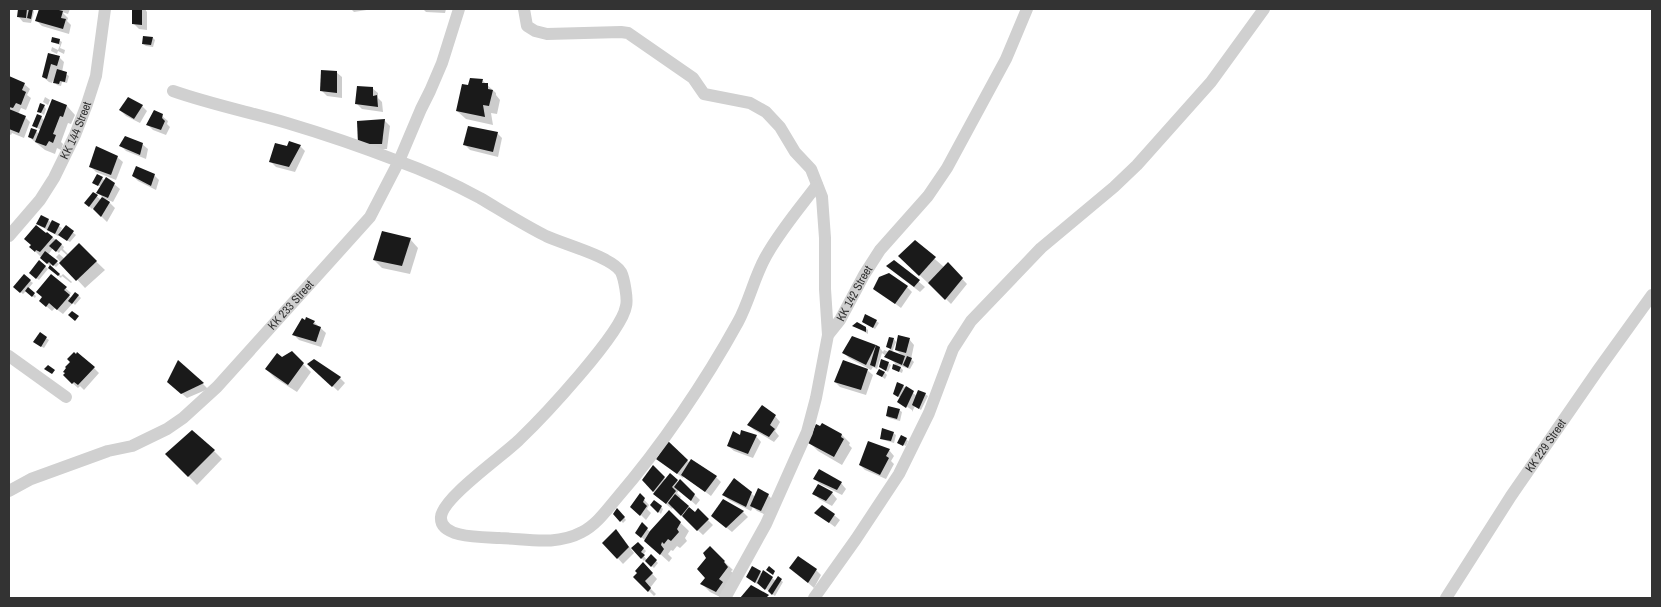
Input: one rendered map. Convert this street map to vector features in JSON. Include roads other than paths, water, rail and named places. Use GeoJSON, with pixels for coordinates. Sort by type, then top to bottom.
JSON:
{"type":"FeatureCollection","features":[{"type":"Feature","properties":{"kind":"street","name":"KK 144 Street"},"geometry":{"type":"LineString","coordinates":[[9,236],[40,200],[54,178],[75,135],[96,76],[105,9]]}},
{"type":"Feature","properties":{"kind":"street","name":"KK 233 Street"},"geometry":{"type":"LineString","coordinates":[[9,491],[31,479],[108,451],[132,446],[167,429],[183,418],[223,380],[370,217],[399,161],[439,70],[459,9]]}},
{"type":"Feature","properties":{"kind":"street"},"geometry":{"type":"LineString","coordinates":[[524,9],[527,26],[535,31],[547,34],[628,33],[693,78],[704,94],[750,103],[766,112],[780,127],[795,152],[811,169],[822,197],[828,335]]}},
{"type":"Feature","properties":{"kind":"street","name":"KK 142 Street"},"geometry":{"type":"LineString","coordinates":[[724,598],[766,524],[807,432],[816,398],[828,335],[840,320],[864,274],[880,250],[928,196],[947,168],[1006,59],[1027,9]]}},
{"type":"Feature","properties":{"kind":"street"},"geometry":{"type":"LineString","coordinates":[[814,598],[899,474],[929,413],[953,349],[971,321],[1041,248],[1114,187],[1137,165],[1211,82],[1264,9]]}},
{"type":"Feature","properties":{"kind":"street"},"geometry":{"type":"LineString","coordinates":[[173,91],[199,100],[287,123],[399,161],[454,185],[550,238],[612,264],[621,272],[626,291],[626,306],[619,324],[570,386],[525,434],[470,481],[452,498],[441,513],[442,523],[449,531],[462,535],[524,540],[562,540],[583,532],[598,519],[637,475],[694,394],[740,319],[763,260],[778,236],[817,185]]}},
{"type":"Feature","properties":{"kind":"street","name":"KK 229 Street"},"geometry":{"type":"LineString","coordinates":[[1446,598],[1511,496],[1652,295]]}},
{"type":"Feature","properties":{"kind":"street"},"geometry":{"type":"LineString","coordinates":[[9,356],[66,396]]}}]}
